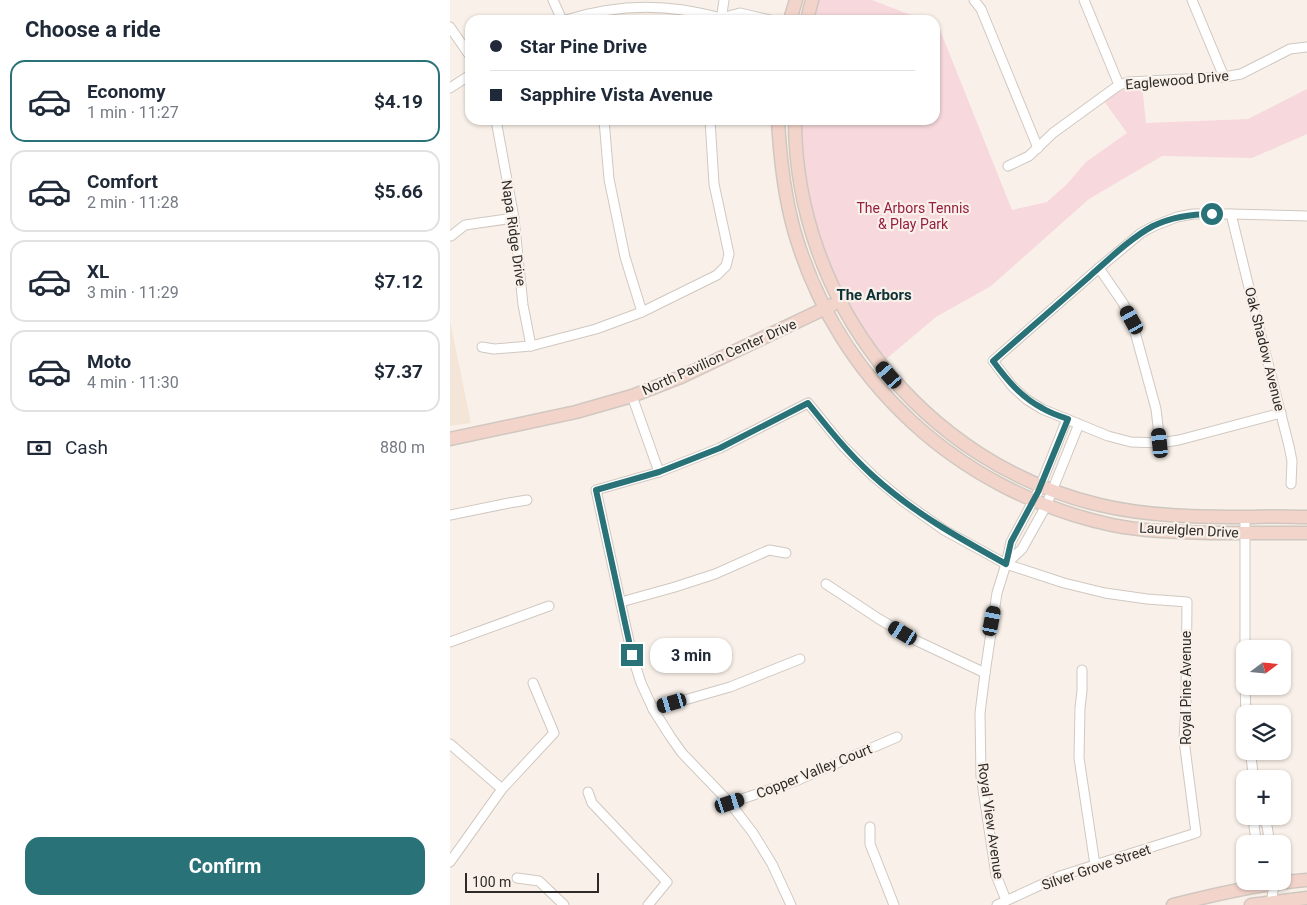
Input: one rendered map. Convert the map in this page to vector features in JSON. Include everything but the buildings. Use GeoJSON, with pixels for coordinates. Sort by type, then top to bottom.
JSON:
{"type":"FeatureCollection","features":[{"type":"Feature","properties":{"kind":"street"},"geometry":{"type":"LineString","coordinates":[[553,0],[560,15]]}},
{"type":"Feature","properties":{"kind":"street"},"geometry":{"type":"LineString","coordinates":[[723,15],[724,0]]}},
{"type":"Feature","properties":{"kind":"street"},"geometry":{"type":"LineString","coordinates":[[792,15],[796,0]]}},
{"type":"Feature","properties":{"kind":"street"},"geometry":{"type":"LineString","coordinates":[[808,15],[812,0]]}},
{"type":"Feature","properties":{"kind":"street"},"geometry":{"type":"LineString","coordinates":[[974,0],[980,9],[1038,148]]}},
{"type":"Feature","properties":{"kind":"street"},"geometry":{"type":"LineString","coordinates":[[1084,0],[1119,85]]}},
{"type":"Feature","properties":{"kind":"street"},"geometry":{"type":"LineString","coordinates":[[1192,0],[1224,77]]}},
{"type":"Feature","properties":{"kind":"street"},"geometry":{"type":"LineString","coordinates":[[585,15],[654,3],[706,15]]}},
{"type":"Feature","properties":{"kind":"street"},"geometry":{"type":"LineString","coordinates":[[734,15],[740,13],[749,15]]}},
{"type":"Feature","properties":{"kind":"street"},"geometry":{"type":"LineString","coordinates":[[450,28],[465,49]]}},
{"type":"Feature","properties":{"kind":"street","name":"Eaglewood Drive"},"geometry":{"type":"LineString","coordinates":[[1008,166],[1029,156],[1052,132],[1119,85],[1128,82],[1224,77],[1241,74],[1290,49],[1307,47]]}},
{"type":"Feature","properties":{"kind":"street"},"geometry":{"type":"LineString","coordinates":[[450,88],[465,78]]}},
{"type":"Feature","properties":{"kind":"street","name":"Napa Ridge Drive"},"geometry":{"type":"LineString","coordinates":[[497,125],[514,218],[523,305],[531,346]]}},
{"type":"Feature","properties":{"kind":"street"},"geometry":{"type":"LineString","coordinates":[[605,125],[611,189],[625,257],[642,312]]}},
{"type":"Feature","properties":{"kind":"street"},"geometry":{"type":"LineString","coordinates":[[482,347],[494,349],[531,346],[596,329],[642,312],[717,275],[726,266],[729,254],[714,184],[710,125]]}},
{"type":"Feature","properties":{"kind":"street","name":"Laurelglen Drive"},"geometry":{"type":"LineString","coordinates":[[778,125],[783,175],[794,229],[809,273],[825,308],[840,335],[865,372],[892,402],[933,441],[975,470],[1006,488],[1043,496],[1137,512],[1185,516],[1307,517]]}},
{"type":"Feature","properties":{"kind":"street","name":"Laurelglen Drive"},"geometry":{"type":"LineString","coordinates":[[794,125],[798,172],[808,220],[822,265],[839,301],[881,366],[930,417],[954,436],[1043,496],[1088,519],[1113,525],[1184,533],[1307,533]]}},
{"type":"Feature","properties":{"kind":"street"},"geometry":{"type":"LineString","coordinates":[[1281,413],[1179,440],[1160,443],[1131,442],[1108,436],[1042,409],[1026,399],[1012,386],[993,361],[1099,268],[1141,233],[1154,226],[1176,217],[1193,214],[1307,216]]}},
{"type":"Feature","properties":{"kind":"street","name":"Oak Shadow Avenue"},"geometry":{"type":"LineString","coordinates":[[1231,214],[1290,446],[1292,461],[1291,484]]}},
{"type":"Feature","properties":{"kind":"street"},"geometry":{"type":"LineString","coordinates":[[451,236],[465,225],[514,218]]}},
{"type":"Feature","properties":{"kind":"street"},"geometry":{"type":"LineString","coordinates":[[1099,268],[1132,320],[1156,409],[1160,443]]}},
{"type":"Feature","properties":{"kind":"street","name":"North Pavilion Center Drive"},"geometry":{"type":"LineString","coordinates":[[450,438],[576,412],[632,396],[681,377],[839,301]]}},
{"type":"Feature","properties":{"kind":"street"},"geometry":{"type":"LineString","coordinates":[[632,396],[659,472]]}},
{"type":"Feature","properties":{"kind":"street"},"geometry":{"type":"LineString","coordinates":[[791,905],[772,864],[753,832],[730,803],[682,753],[653,709],[641,683],[632,655],[596,490],[659,472],[720,448],[808,403],[843,446],[872,476],[944,530],[1006,564]]}},
{"type":"Feature","properties":{"kind":"street"},"geometry":{"type":"LineString","coordinates":[[1043,496],[1068,419]]}},
{"type":"Feature","properties":{"kind":"street"},"geometry":{"type":"LineString","coordinates":[[1043,496],[1079,424]]}},
{"type":"Feature","properties":{"kind":"street","name":"Royal View Avenue"},"geometry":{"type":"LineString","coordinates":[[1006,900],[996,875],[982,776],[980,713],[997,593],[1011,542],[1043,496]]}},
{"type":"Feature","properties":{"kind":"street","name":"Royal View Avenue"},"geometry":{"type":"LineString","coordinates":[[1006,564],[1022,549],[1043,496]]}},
{"type":"Feature","properties":{"kind":"street"},"geometry":{"type":"LineString","coordinates":[[450,515],[527,500]]}},
{"type":"Feature","properties":{"kind":"street"},"geometry":{"type":"LineString","coordinates":[[1245,517],[1245,640]]}},
{"type":"Feature","properties":{"kind":"street"},"geometry":{"type":"LineString","coordinates":[[621,602],[715,574],[769,550],[786,554]]}},
{"type":"Feature","properties":{"kind":"street","name":"Royal Pine Avenue"},"geometry":{"type":"LineString","coordinates":[[1006,564],[1064,583],[1105,593],[1147,600],[1187,602],[1184,740],[1196,833]]}},
{"type":"Feature","properties":{"kind":"street"},"geometry":{"type":"LineString","coordinates":[[826,584],[915,640],[985,674]]}},
{"type":"Feature","properties":{"kind":"street"},"geometry":{"type":"LineString","coordinates":[[450,642],[549,606]]}},
{"type":"Feature","properties":{"kind":"street"},"geometry":{"type":"LineString","coordinates":[[653,709],[730,687],[800,660]]}},
{"type":"Feature","properties":{"kind":"street"},"geometry":{"type":"LineString","coordinates":[[1082,670],[1079,758],[1095,865]]}},
{"type":"Feature","properties":{"kind":"street"},"geometry":{"type":"LineString","coordinates":[[450,862],[502,789],[554,733],[533,683]]}},
{"type":"Feature","properties":{"kind":"street","name":"Copper Valley Court"},"geometry":{"type":"LineString","coordinates":[[730,803],[798,780],[897,737]]}},
{"type":"Feature","properties":{"kind":"street"},"geometry":{"type":"LineString","coordinates":[[450,744],[502,789]]}},
{"type":"Feature","properties":{"kind":"street"},"geometry":{"type":"LineString","coordinates":[[588,792],[592,803],[667,882],[648,905]]}},
{"type":"Feature","properties":{"kind":"street"},"geometry":{"type":"LineString","coordinates":[[870,827],[870,844],[894,905]]}},
{"type":"Feature","properties":{"kind":"street","name":"Silver Grove Street"},"geometry":{"type":"LineString","coordinates":[[997,905],[1060,876],[1196,833]]}},
{"type":"Feature","properties":{"kind":"street"},"geometry":{"type":"LineString","coordinates":[[517,878],[539,881],[564,905]]}},
{"type":"Feature","properties":{"kind":"street"},"geometry":{"type":"LineString","coordinates":[[1291,881],[1307,880]]}},
{"type":"Feature","properties":{"kind":"street"},"geometry":{"type":"LineString","coordinates":[[1173,905],[1237,890]]}},
{"type":"Feature","properties":{"kind":"street"},"geometry":{"type":"LineString","coordinates":[[1270,890],[1271,902]]}},
{"type":"Feature","properties":{"kind":"street"},"geometry":{"type":"LineString","coordinates":[[1251,905],[1307,898]]}},
{"type":"Feature","properties":{"kind":"shaded area"},"geometry":{"type":"Polygon","coordinates":[[[450,321],[471,423],[450,426],[450,321]]]}},
{"type":"Feature","properties":{"kind":"green space"},"geometry":{"type":"Polygon","coordinates":[[[819,0],[872,0],[911,15],[814,15],[819,0]]]}},
{"type":"Feature","properties":{"kind":"green space","name":"The Arbors Tennis & Play Park"},"geometry":{"type":"Polygon","coordinates":[[[940,30],[1012,210],[1047,202],[1067,184],[1086,162],[1127,133],[1104,101],[1131,87],[1142,85],[1146,123],[1248,119],[1307,89],[1307,134],[1252,158],[1162,156],[1089,199],[991,286],[936,317],[885,360],[858,322],[845,298],[824,250],[810,199],[801,125],[940,125],[940,30]]]}},
{"type":"Feature","properties":{"kind":"district","name":"The Arbors"},"geometry":{"type":"Point","coordinates":[874,295]}},
{"type":"Feature","properties":{"kind":"route"},"geometry":{"type":"LineString","coordinates":[[632,655],[596,490],[659,472],[720,448],[808,403],[843,446],[872,476],[944,530],[1006,564],[1011,542],[1038,492],[1068,419],[1042,409],[1026,399],[1012,386],[993,361],[1141,233],[1176,217],[1193,214],[1212,214]]}}]}
